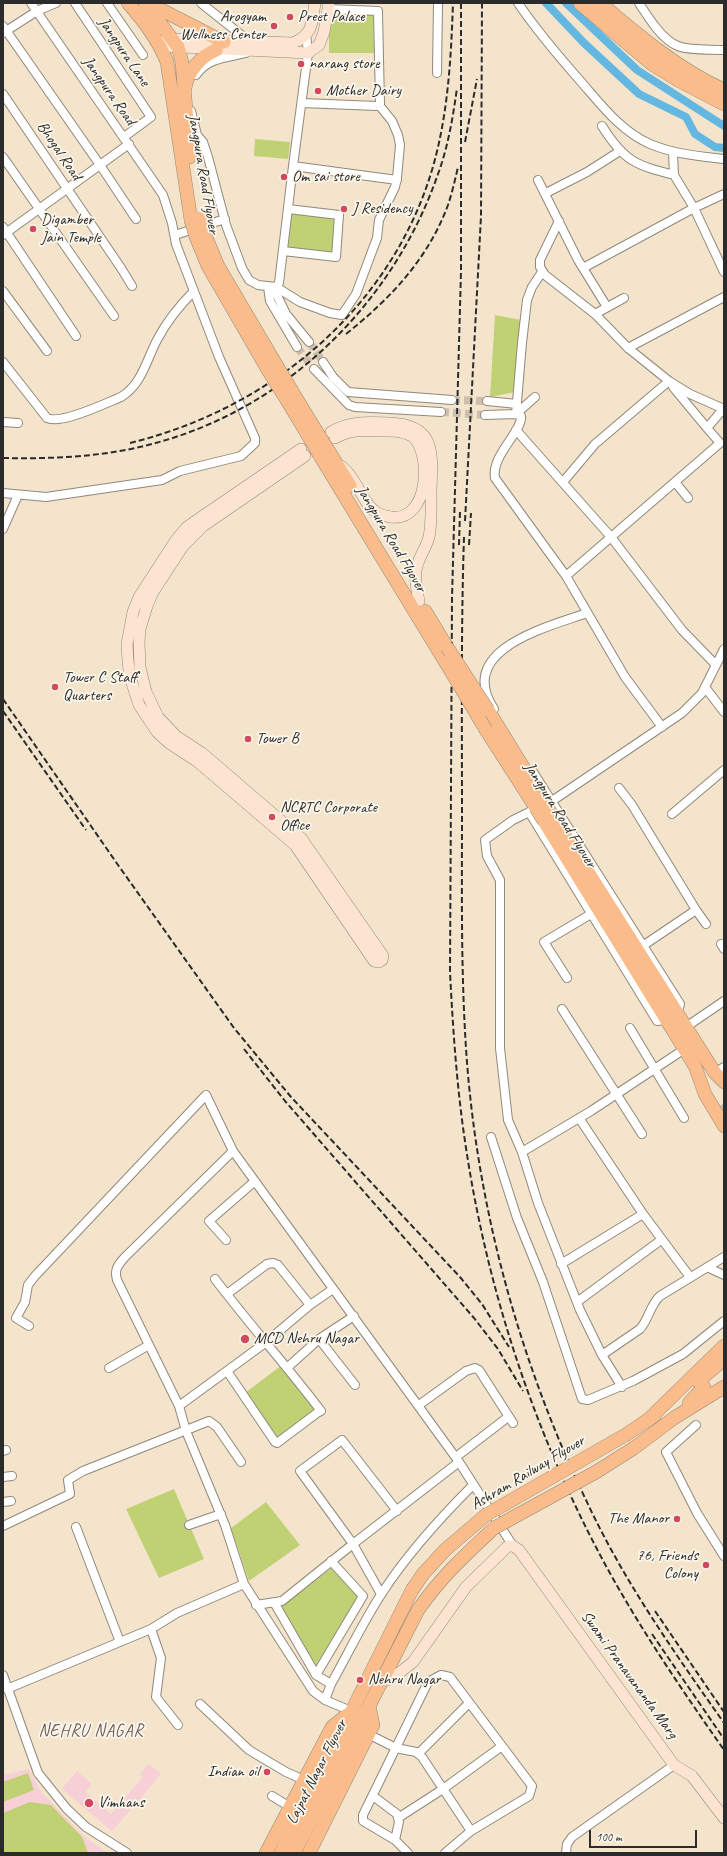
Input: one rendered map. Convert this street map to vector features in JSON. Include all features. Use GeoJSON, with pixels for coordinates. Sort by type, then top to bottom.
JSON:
{"type":"FeatureCollection","features":[{"type":"Feature","properties":{"kind":"highway"},"geometry":{"type":"LineString","coordinates":[[581,3],[652,63],[724,103]]}},
{"type":"Feature","properties":{"kind":"highway"},"geometry":{"type":"LineString","coordinates":[[599,3],[636,35],[668,58],[724,91]]}},
{"type":"Feature","properties":{"kind":"highway"},"geometry":{"type":"LineString","coordinates":[[701,1384],[724,1358]]}},
{"type":"Feature","properties":{"kind":"highway"},"geometry":{"type":"LineString","coordinates":[[701,1384],[724,1371]]}},
{"type":"Feature","properties":{"kind":"main road","name":"Jangpura Road Flyover"},"geometry":{"type":"LineString","coordinates":[[128,3],[146,23],[159,43],[169,70],[191,220],[196,237],[208,266],[287,401],[662,1016],[683,1050],[695,1066]]}},
{"type":"Feature","properties":{"kind":"main road"},"geometry":{"type":"LineString","coordinates":[[146,3],[175,43]]}},
{"type":"Feature","properties":{"kind":"main road"},"geometry":{"type":"LineString","coordinates":[[146,3],[220,46]]}},
{"type":"Feature","properties":{"kind":"main road"},"geometry":{"type":"LineString","coordinates":[[159,43],[220,46],[251,46],[293,43],[304,39],[312,25],[314,3]]}},
{"type":"Feature","properties":{"kind":"main road"},"geometry":{"type":"LineString","coordinates":[[251,46],[308,53],[319,45],[324,32],[328,6]]}},
{"type":"Feature","properties":{"kind":"main road","name":"Jangpura Road Flyover"},"geometry":{"type":"LineString","coordinates":[[175,43],[182,62],[185,118],[200,218],[218,266],[419,602],[674,1009],[719,1070]]}},
{"type":"Feature","properties":{"kind":"main road"},"geometry":{"type":"LineString","coordinates":[[184,95],[187,81],[194,68],[204,57],[220,46]]}},
{"type":"Feature","properties":{"kind":"main road"},"geometry":{"type":"LineString","coordinates":[[333,435],[363,430],[397,431],[416,433],[428,443],[432,460],[431,522],[429,537],[418,561],[416,572],[419,602]]}},
{"type":"Feature","properties":{"kind":"main road"},"geometry":{"type":"LineString","coordinates":[[334,461],[348,472],[369,505],[376,512],[397,518],[407,514],[415,508],[420,499],[423,488],[423,459],[416,433]]}},
{"type":"Feature","properties":{"kind":"main road"},"geometry":{"type":"LineString","coordinates":[[303,453],[203,526],[183,546],[153,592],[147,606],[140,629],[140,667],[146,692],[158,717],[176,736],[208,758],[301,838],[383,956],[382,960],[379,962],[374,960],[295,845],[198,762],[169,743],[157,732],[139,705],[130,677],[127,644],[133,612],[139,597],[176,540],[186,528],[200,518],[303,453]]}},
{"type":"Feature","properties":{"kind":"main road"},"geometry":{"type":"LineString","coordinates":[[695,1066],[721,1105]]}},
{"type":"Feature","properties":{"kind":"main road"},"geometry":{"type":"LineString","coordinates":[[695,1066],[705,1094],[724,1126]]}},
{"type":"Feature","properties":{"kind":"main road"},"geometry":{"type":"LineString","coordinates":[[719,1070],[724,1082]]}},
{"type":"Feature","properties":{"kind":"main road"},"geometry":{"type":"LineString","coordinates":[[719,1070],[724,1091]]}},
{"type":"Feature","properties":{"kind":"main road"},"geometry":{"type":"LineString","coordinates":[[649,1419],[724,1346]]}},
{"type":"Feature","properties":{"kind":"main road"},"geometry":{"type":"LineString","coordinates":[[649,1419],[701,1384]]}},
{"type":"Feature","properties":{"kind":"main road"},"geometry":{"type":"LineString","coordinates":[[674,1418],[701,1384]]}},
{"type":"Feature","properties":{"kind":"main road"},"geometry":{"type":"LineString","coordinates":[[674,1418],[724,1386]]}},
{"type":"Feature","properties":{"kind":"main road","name":"Ashram Railway Flyover"},"geometry":{"type":"LineString","coordinates":[[381,1683],[418,1610],[437,1583],[460,1558],[494,1528],[596,1472],[634,1448],[674,1418]]}},
{"type":"Feature","properties":{"kind":"main road","name":"Ashram Railway Flyover"},"geometry":{"type":"LineString","coordinates":[[352,1711],[412,1590],[423,1574],[446,1550],[486,1515],[627,1434],[649,1419]]}},
{"type":"Feature","properties":{"kind":"main road"},"geometry":{"type":"LineString","coordinates":[[381,1683],[399,1673],[414,1662],[466,1586],[508,1546],[513,1546]]}},
{"type":"Feature","properties":{"kind":"main road","name":"Swami Pranavananda Marg"},"geometry":{"type":"LineString","coordinates":[[513,1546],[519,1550],[674,1764],[692,1776],[724,1818]]}},
{"type":"Feature","properties":{"kind":"main road","name":"Lajpat Nagar Flyover"},"geometry":{"type":"LineString","coordinates":[[294,1853],[381,1683]]}},
{"type":"Feature","properties":{"kind":"main road"},"geometry":{"type":"LineString","coordinates":[[310,1853],[373,1725],[369,1706]]}},
{"type":"Feature","properties":{"kind":"main road"},"geometry":{"type":"LineString","coordinates":[[266,1853],[332,1727],[352,1711]]}},
{"type":"Feature","properties":{"kind":"main road","name":"Lajpat Nagar Flyover"},"geometry":{"type":"LineString","coordinates":[[281,1853],[352,1711]]}},
{"type":"Feature","properties":{"kind":"street","name":"Jangpura Road"},"geometry":{"type":"LineString","coordinates":[[18,495],[46,497],[162,480],[180,471],[241,456],[255,443],[253,432],[219,357],[176,244],[175,235],[163,195],[31,3]]}},
{"type":"Feature","properties":{"kind":"street"},"geometry":{"type":"LineString","coordinates":[[56,3],[37,11],[4,30],[100,165],[136,219]]}},
{"type":"Feature","properties":{"kind":"street","name":"Jangpura Lane"},"geometry":{"type":"LineString","coordinates":[[75,3],[150,117],[124,137]]}},
{"type":"Feature","properties":{"kind":"street"},"geometry":{"type":"LineString","coordinates":[[107,3],[143,55]]}},
{"type":"Feature","properties":{"kind":"street"},"geometry":{"type":"LineString","coordinates":[[202,3],[251,46],[206,64],[195,77],[190,92],[190,103],[197,135],[203,142],[208,156],[225,219],[242,268],[249,280],[254,283],[272,287],[300,302],[342,316],[356,294],[377,238],[379,220],[396,180],[400,144],[392,121],[379,105],[378,11],[328,6]]}},
{"type":"Feature","properties":{"kind":"street"},"geometry":{"type":"LineString","coordinates":[[437,73],[438,3]]}},
{"type":"Feature","properties":{"kind":"street"},"geometry":{"type":"LineString","coordinates":[[518,3],[529,20],[571,70],[618,122],[648,144],[674,153],[724,159]]}},
{"type":"Feature","properties":{"kind":"street"},"geometry":{"type":"LineString","coordinates":[[639,3],[654,26],[672,43],[685,48],[724,50]]}},
{"type":"Feature","properties":{"kind":"street"},"geometry":{"type":"LineString","coordinates":[[272,287],[279,283],[308,53],[306,34]]}},
{"type":"Feature","properties":{"kind":"street","name":"Bhogal Road"},"geometry":{"type":"LineString","coordinates":[[3,94],[132,286]]}},
{"type":"Feature","properties":{"kind":"street"},"geometry":{"type":"LineString","coordinates":[[302,103],[379,105]]}},
{"type":"Feature","properties":{"kind":"street"},"geometry":{"type":"LineString","coordinates":[[602,126],[620,152],[635,163],[674,175]]}},
{"type":"Feature","properties":{"kind":"street"},"geometry":{"type":"LineString","coordinates":[[76,336],[4,231],[39,209],[129,144]]}},
{"type":"Feature","properties":{"kind":"street"},"geometry":{"type":"LineString","coordinates":[[546,193],[587,172],[620,152]]}},
{"type":"Feature","properties":{"kind":"street"},"geometry":{"type":"LineString","coordinates":[[674,153],[674,175],[694,208],[724,272]]}},
{"type":"Feature","properties":{"kind":"street"},"geometry":{"type":"LineString","coordinates":[[3,157],[114,316]]}},
{"type":"Feature","properties":{"kind":"street"},"geometry":{"type":"LineString","coordinates":[[293,166],[396,180]]}},
{"type":"Feature","properties":{"kind":"street"},"geometry":{"type":"LineString","coordinates":[[538,180],[546,193],[578,260],[607,307]]}},
{"type":"Feature","properties":{"kind":"street"},"geometry":{"type":"LineString","coordinates":[[584,268],[694,208],[724,194]]}},
{"type":"Feature","properties":{"kind":"street"},"geometry":{"type":"LineString","coordinates":[[283,251],[336,257],[339,215],[288,209]]}},
{"type":"Feature","properties":{"kind":"street"},"geometry":{"type":"LineString","coordinates":[[175,235],[225,219]]}},
{"type":"Feature","properties":{"kind":"street"},"geometry":{"type":"LineString","coordinates":[[559,220],[540,260],[542,272],[595,314],[628,348],[668,381],[690,394],[724,408],[706,428]]}},
{"type":"Feature","properties":{"kind":"street"},"geometry":{"type":"LineString","coordinates":[[516,414],[527,300],[532,287],[542,272]]}},
{"type":"Feature","properties":{"kind":"street"},"geometry":{"type":"LineString","coordinates":[[272,287],[286,314],[309,342]]}},
{"type":"Feature","properties":{"kind":"street"},"geometry":{"type":"LineString","coordinates":[[272,287],[270,301],[297,347]]}},
{"type":"Feature","properties":{"kind":"street"},"geometry":{"type":"LineString","coordinates":[[3,291],[47,351]]}},
{"type":"Feature","properties":{"kind":"street"},"geometry":{"type":"LineString","coordinates":[[3,362],[13,377],[47,418],[50,420],[66,418],[122,397],[130,392],[139,379],[157,340],[176,308],[194,291]]}},
{"type":"Feature","properties":{"kind":"street"},"geometry":{"type":"LineString","coordinates":[[628,348],[724,297]]}},
{"type":"Feature","properties":{"kind":"street"},"geometry":{"type":"LineString","coordinates":[[595,314],[624,298]]}},
{"type":"Feature","properties":{"kind":"street"},"geometry":{"type":"LineString","coordinates":[[323,362],[333,377],[348,392],[452,400]]}},
{"type":"Feature","properties":{"kind":"street"},"geometry":{"type":"LineString","coordinates":[[314,369],[348,404],[355,407],[441,412]]}},
{"type":"Feature","properties":{"kind":"street"},"geometry":{"type":"LineString","coordinates":[[566,576],[675,482],[722,446],[668,381]]}},
{"type":"Feature","properties":{"kind":"street"},"geometry":{"type":"LineString","coordinates":[[563,482],[595,444],[668,381]]}},
{"type":"Feature","properties":{"kind":"street"},"geometry":{"type":"LineString","coordinates":[[516,414],[535,396]]}},
{"type":"Feature","properties":{"kind":"street"},"geometry":{"type":"LineString","coordinates":[[487,401],[517,404]]}},
{"type":"Feature","properties":{"kind":"street"},"geometry":{"type":"LineString","coordinates":[[485,415],[516,414],[521,418],[516,430],[505,446],[495,468],[495,478],[566,576],[634,690],[662,727]]}},
{"type":"Feature","properties":{"kind":"street"},"geometry":{"type":"LineString","coordinates":[[3,422],[18,423]]}},
{"type":"Feature","properties":{"kind":"street"},"geometry":{"type":"LineString","coordinates":[[516,430],[611,537],[682,630],[716,665]]}},
{"type":"Feature","properties":{"kind":"street"},"geometry":{"type":"LineString","coordinates":[[675,482],[688,498]]}},
{"type":"Feature","properties":{"kind":"street"},"geometry":{"type":"LineString","coordinates":[[3,493],[18,495],[3,529]]}},
{"type":"Feature","properties":{"kind":"street"},"geometry":{"type":"LineString","coordinates":[[587,613],[539,630],[515,641],[497,655],[484,677],[485,687],[491,706],[680,1004],[674,1009]]}},
{"type":"Feature","properties":{"kind":"street"},"geometry":{"type":"LineString","coordinates":[[622,1387],[602,1355],[577,1302],[538,1203],[522,1152],[508,1120],[499,1040],[500,880],[487,856],[485,840],[501,827],[552,801],[682,713],[702,693],[724,650]]}},
{"type":"Feature","properties":{"kind":"street"},"geometry":{"type":"LineString","coordinates":[[705,687],[724,712]]}},
{"type":"Feature","properties":{"kind":"street"},"geometry":{"type":"LineString","coordinates":[[672,814],[724,770]]}},
{"type":"Feature","properties":{"kind":"street"},"geometry":{"type":"LineString","coordinates":[[619,788],[632,805],[706,924]]}},
{"type":"Feature","properties":{"kind":"street"},"geometry":{"type":"LineString","coordinates":[[529,812],[657,1021],[662,1016]]}},
{"type":"Feature","properties":{"kind":"street"},"geometry":{"type":"LineString","coordinates":[[644,945],[696,910]]}},
{"type":"Feature","properties":{"kind":"street"},"geometry":{"type":"LineString","coordinates":[[567,978],[544,942],[591,914]]}},
{"type":"Feature","properties":{"kind":"street"},"geometry":{"type":"LineString","coordinates":[[686,1027],[724,1001]]}},
{"type":"Feature","properties":{"kind":"street"},"geometry":{"type":"LineString","coordinates":[[562,1009],[642,1134]]}},
{"type":"Feature","properties":{"kind":"street"},"geometry":{"type":"LineString","coordinates":[[630,1028],[653,1069],[684,1118]]}},
{"type":"Feature","properties":{"kind":"street"},"geometry":{"type":"LineString","coordinates":[[522,1152],[579,1118],[683,1050]]}},
{"type":"Feature","properties":{"kind":"street"},"geometry":{"type":"LineString","coordinates":[[29,1326],[16,1318],[25,1302],[28,1285],[206,1095],[233,1151],[419,1405],[457,1459],[513,1546]]}},
{"type":"Feature","properties":{"kind":"street"},"geometry":{"type":"LineString","coordinates":[[579,1118],[661,1240],[690,1277]]}},
{"type":"Feature","properties":{"kind":"street"},"geometry":{"type":"LineString","coordinates":[[490,1137],[518,1218],[543,1282],[580,1397],[582,1399],[588,1400],[622,1387],[683,1354],[724,1321]]}},
{"type":"Feature","properties":{"kind":"street"},"geometry":{"type":"LineString","coordinates":[[233,1151],[118,1265],[115,1273],[117,1280],[179,1406],[186,1431],[221,1514],[244,1584],[256,1605],[313,1691],[325,1700],[352,1711]]}},
{"type":"Feature","properties":{"kind":"street"},"geometry":{"type":"LineString","coordinates":[[226,1240],[209,1221],[255,1181]]}},
{"type":"Feature","properties":{"kind":"street"},"geometry":{"type":"LineString","coordinates":[[561,1264],[643,1214]]}},
{"type":"Feature","properties":{"kind":"street"},"geometry":{"type":"LineString","coordinates":[[577,1302],[661,1240]]}},
{"type":"Feature","properties":{"kind":"street"},"geometry":{"type":"LineString","coordinates":[[602,1355],[640,1329],[655,1301],[660,1296],[690,1277],[709,1268],[724,1257]]}},
{"type":"Feature","properties":{"kind":"street"},"geometry":{"type":"LineString","coordinates":[[227,1294],[267,1264],[273,1263],[278,1265],[310,1305]]}},
{"type":"Feature","properties":{"kind":"street"},"geometry":{"type":"LineString","coordinates":[[709,1268],[724,1275]]}},
{"type":"Feature","properties":{"kind":"street"},"geometry":{"type":"LineString","coordinates":[[215,1279],[265,1343],[288,1368],[321,1412],[317,1413],[277,1443],[227,1371]]}},
{"type":"Feature","properties":{"kind":"street"},"geometry":{"type":"LineString","coordinates":[[179,1406],[265,1343],[310,1305],[333,1289]]}},
{"type":"Feature","properties":{"kind":"street"},"geometry":{"type":"LineString","coordinates":[[288,1368],[319,1339],[354,1316]]}},
{"type":"Feature","properties":{"kind":"street"},"geometry":{"type":"LineString","coordinates":[[319,1339],[355,1385]]}},
{"type":"Feature","properties":{"kind":"street"},"geometry":{"type":"LineString","coordinates":[[109,1368],[149,1345]]}},
{"type":"Feature","properties":{"kind":"street"},"geometry":{"type":"LineString","coordinates":[[256,1605],[282,1602],[331,1561],[397,1511],[457,1459],[511,1420],[479,1370],[475,1368],[466,1371],[419,1405]]}},
{"type":"Feature","properties":{"kind":"street"},"geometry":{"type":"LineString","coordinates":[[3,1526],[70,1494],[68,1480],[83,1471],[209,1421],[217,1427],[241,1462]]}},
{"type":"Feature","properties":{"kind":"street"},"geometry":{"type":"LineString","coordinates":[[696,1425],[666,1452],[698,1513],[724,1556]]}},
{"type":"Feature","properties":{"kind":"street"},"geometry":{"type":"LineString","coordinates":[[381,1594],[353,1544],[300,1471],[342,1440],[397,1511]]}},
{"type":"Feature","properties":{"kind":"street"},"geometry":{"type":"LineString","coordinates":[[3,1477],[12,1476]]}},
{"type":"Feature","properties":{"kind":"street"},"geometry":{"type":"LineString","coordinates":[[325,1700],[331,1684],[381,1594],[425,1534],[473,1485]]}},
{"type":"Feature","properties":{"kind":"street"},"geometry":{"type":"LineString","coordinates":[[189,1525],[221,1514]]}},
{"type":"Feature","properties":{"kind":"street"},"geometry":{"type":"LineString","coordinates":[[76,1527],[120,1642]]}},
{"type":"Feature","properties":{"kind":"street"},"geometry":{"type":"LineString","coordinates":[[316,1675],[363,1596],[331,1561]]}},
{"type":"Feature","properties":{"kind":"street"},"geometry":{"type":"LineString","coordinates":[[7,1689],[151,1629],[177,1613],[244,1584]]}},
{"type":"Feature","properties":{"kind":"street"},"geometry":{"type":"LineString","coordinates":[[275,1604],[316,1675],[331,1684]]}},
{"type":"Feature","properties":{"kind":"street"},"geometry":{"type":"LineString","coordinates":[[151,1629],[161,1658],[156,1697],[178,1725]]}},
{"type":"Feature","properties":{"kind":"street"},"geometry":{"type":"LineString","coordinates":[[3,1675],[31,1757],[38,1773],[51,1791],[86,1827],[127,1853]]}},
{"type":"Feature","properties":{"kind":"street"},"geometry":{"type":"LineString","coordinates":[[408,1853],[395,1840],[364,1821],[365,1809],[373,1796],[428,1682],[441,1675],[450,1677],[532,1786],[532,1791],[529,1796],[472,1831],[445,1853]]}},
{"type":"Feature","properties":{"kind":"street"},"geometry":{"type":"LineString","coordinates":[[418,1754],[469,1703]]}},
{"type":"Feature","properties":{"kind":"street"},"geometry":{"type":"LineString","coordinates":[[200,1704],[249,1750],[286,1772],[304,1780]]}},
{"type":"Feature","properties":{"kind":"street"},"geometry":{"type":"LineString","coordinates":[[368,1734],[396,1748],[418,1754],[422,1757],[472,1831]]}},
{"type":"Feature","properties":{"kind":"street"},"geometry":{"type":"LineString","coordinates":[[398,1818],[443,1789],[502,1746]]}},
{"type":"Feature","properties":{"kind":"street"},"geometry":{"type":"LineString","coordinates":[[566,1853],[567,1844],[572,1837],[674,1764]]}},
{"type":"Feature","properties":{"kind":"street"},"geometry":{"type":"LineString","coordinates":[[272,1796],[290,1807]]}},
{"type":"Feature","properties":{"kind":"street"},"geometry":{"type":"LineString","coordinates":[[373,1796],[394,1811],[398,1818],[395,1840]]}},
{"type":"Feature","properties":{"kind":"shaded area","name":"Vimhans"},"geometry":{"type":"Polygon","coordinates":[[[149,1764],[161,1774],[112,1831],[62,1789],[77,1771],[92,1784],[85,1792],[111,1814],[143,1777],[140,1774],[149,1764]]]}},
{"type":"Feature","properties":{"kind":"shaded area"},"geometry":{"type":"Polygon","coordinates":[[[29,1769],[41,1792],[86,1838],[108,1853],[3,1853],[3,1775],[29,1769]]]}},
{"type":"Feature","properties":{"kind":"green space"},"geometry":{"type":"Polygon","coordinates":[[[329,13],[373,13],[374,53],[329,53],[329,13]]]}},
{"type":"Feature","properties":{"kind":"green space"},"geometry":{"type":"Polygon","coordinates":[[[255,139],[290,142],[288,159],[254,156],[255,139]]]}},
{"type":"Feature","properties":{"kind":"green space"},"geometry":{"type":"Polygon","coordinates":[[[292,213],[336,217],[332,254],[287,248],[292,213]]]}},
{"type":"Feature","properties":{"kind":"green space"},"geometry":{"type":"Polygon","coordinates":[[[495,315],[521,320],[515,392],[490,397],[495,315]]]}},
{"type":"Feature","properties":{"kind":"green space"},"geometry":{"type":"Polygon","coordinates":[[[282,1365],[319,1409],[278,1441],[245,1393],[282,1365]]]}},
{"type":"Feature","properties":{"kind":"green space"},"geometry":{"type":"Polygon","coordinates":[[[174,1489],[204,1559],[159,1578],[126,1509],[174,1489]]]}},
{"type":"Feature","properties":{"kind":"green space"},"geometry":{"type":"Polygon","coordinates":[[[266,1502],[300,1545],[249,1581],[231,1528],[266,1502]]]}},
{"type":"Feature","properties":{"kind":"green space"},"geometry":{"type":"Polygon","coordinates":[[[332,1568],[358,1597],[316,1665],[281,1607],[332,1568]]]}},
{"type":"Feature","properties":{"kind":"green space"},"geometry":{"type":"Polygon","coordinates":[[[28,1773],[34,1790],[3,1802],[3,1782],[28,1773]]]}},
{"type":"Feature","properties":{"kind":"green space"},"geometry":{"type":"Polygon","coordinates":[[[30,1802],[51,1805],[82,1837],[88,1853],[3,1853],[3,1813],[30,1802]]]}},
{"type":"Feature","properties":{"kind":"waterway"},"geometry":{"type":"LineString","coordinates":[[546,3],[584,43],[639,94],[686,117],[695,134],[715,147],[724,148]]}},
{"type":"Feature","properties":{"kind":"waterway"},"geometry":{"type":"LineString","coordinates":[[566,3],[637,70],[724,126]]}},
{"type":"Feature","properties":{"kind":"tunnel"},"geometry":{"type":"LineString","coordinates":[[309,342],[323,362]]}},
{"type":"Feature","properties":{"kind":"tunnel"},"geometry":{"type":"LineString","coordinates":[[297,347],[314,369]]}},
{"type":"Feature","properties":{"kind":"tunnel"},"geometry":{"type":"LineString","coordinates":[[452,400],[487,401]]}},
{"type":"Feature","properties":{"kind":"tunnel"},"geometry":{"type":"LineString","coordinates":[[441,412],[485,415]]}},
{"type":"Feature","properties":{"kind":"tunnel"},"geometry":{"type":"LineString","coordinates":[[721,1105],[724,1109]]}},
{"type":"Feature","properties":{"kind":"railway"},"geometry":{"type":"LineString","coordinates":[[130,443],[181,427],[230,406],[276,379],[317,346],[355,309],[387,267],[413,221],[432,170],[442,129],[448,87],[453,3]]}},
{"type":"Feature","properties":{"kind":"railway"},"geometry":{"type":"LineString","coordinates":[[461,3],[461,271],[452,598],[450,972],[452,1016],[460,1104],[466,1148],[475,1203],[487,1257],[502,1310],[518,1363],[537,1416],[558,1467],[581,1517],[619,1590],[662,1660],[724,1750]]}},
{"type":"Feature","properties":{"kind":"railway"},"geometry":{"type":"LineString","coordinates":[[465,521],[481,216],[482,3]]}},
{"type":"Feature","properties":{"kind":"railway"},"geometry":{"type":"LineString","coordinates":[[465,142],[477,79]]}},
{"type":"Feature","properties":{"kind":"railway"},"geometry":{"type":"LineString","coordinates":[[3,458],[78,456],[115,452],[152,444],[201,428],[247,405],[290,377],[328,345],[363,307],[393,266],[418,221],[438,174],[450,132],[457,88]]}},
{"type":"Feature","properties":{"kind":"railway"},"geometry":{"type":"LineString","coordinates":[[346,334],[378,307],[406,277],[419,260],[440,225],[448,205],[458,167]]}},
{"type":"Feature","properties":{"kind":"railway"},"geometry":{"type":"LineString","coordinates":[[459,545],[460,511]]}},
{"type":"Feature","properties":{"kind":"railway"},"geometry":{"type":"LineString","coordinates":[[469,545],[471,513]]}},
{"type":"Feature","properties":{"kind":"railway"},"geometry":{"type":"LineString","coordinates":[[464,537],[462,605],[463,976],[465,1031],[470,1091],[477,1152],[488,1212],[502,1271],[519,1330],[561,1445],[586,1500],[616,1559],[650,1615],[724,1723]]}},
{"type":"Feature","properties":{"kind":"railway"},"geometry":{"type":"LineString","coordinates":[[3,699],[118,865],[234,1028],[291,1097],[460,1277],[482,1304],[509,1347]]}},
{"type":"Feature","properties":{"kind":"railway"},"geometry":{"type":"LineString","coordinates":[[3,711],[86,830]]}},
{"type":"Feature","properties":{"kind":"railway"},"geometry":{"type":"LineString","coordinates":[[244,1049],[285,1101],[474,1318],[498,1349],[523,1391]]}},
{"type":"Feature","properties":{"kind":"railway"},"geometry":{"type":"LineString","coordinates":[[655,1611],[724,1712]]}},
{"type":"Feature","properties":{"kind":"railway"},"geometry":{"type":"LineString","coordinates":[[652,1634],[724,1739]]}},
{"type":"Feature","properties":{"kind":"place","name":"Preet Palace"},"geometry":{"type":"Point","coordinates":[290,17]}},
{"type":"Feature","properties":{"kind":"place","name":"Arogyam Wellness Center"},"geometry":{"type":"Point","coordinates":[274,26]}},
{"type":"Feature","properties":{"kind":"place","name":"narang store"},"geometry":{"type":"Point","coordinates":[301,64]}},
{"type":"Feature","properties":{"kind":"place","name":"Mother Dairy"},"geometry":{"type":"Point","coordinates":[318,91]}},
{"type":"Feature","properties":{"kind":"place","name":"Om sai store"},"geometry":{"type":"Point","coordinates":[284,177]}},
{"type":"Feature","properties":{"kind":"place","name":"J Residency"},"geometry":{"type":"Point","coordinates":[344,209]}},
{"type":"Feature","properties":{"kind":"place","name":"Digamber Jain Temple"},"geometry":{"type":"Point","coordinates":[33,229]}},
{"type":"Feature","properties":{"kind":"place","name":"Tower C Staff Quarters"},"geometry":{"type":"Point","coordinates":[55,687]}},
{"type":"Feature","properties":{"kind":"place","name":"Tower B"},"geometry":{"type":"Point","coordinates":[248,739]}},
{"type":"Feature","properties":{"kind":"place","name":"NCRTC Corporate Office"},"geometry":{"type":"Point","coordinates":[272,817]}},
{"type":"Feature","properties":{"kind":"place","name":"MCD Nehru Nagar"},"geometry":{"type":"Point","coordinates":[245,1339]}},
{"type":"Feature","properties":{"kind":"place","name":"The Manor"},"geometry":{"type":"Point","coordinates":[677,1519]}},
{"type":"Feature","properties":{"kind":"place","name":"76, Friends Colony"},"geometry":{"type":"Point","coordinates":[706,1565]}},
{"type":"Feature","properties":{"kind":"place","name":"Nehru Nagar"},"geometry":{"type":"Point","coordinates":[360,1680]}},
{"type":"Feature","properties":{"kind":"place","name":"Indian oil"},"geometry":{"type":"Point","coordinates":[267,1772]}},
{"type":"Feature","properties":{"kind":"place","name":"Vimhans"},"geometry":{"type":"Point","coordinates":[89,1803]}},
{"type":"Feature","properties":{"kind":"district","name":"NEHRU NAGAR"},"geometry":{"type":"Point","coordinates":[91,1732]}}]}
